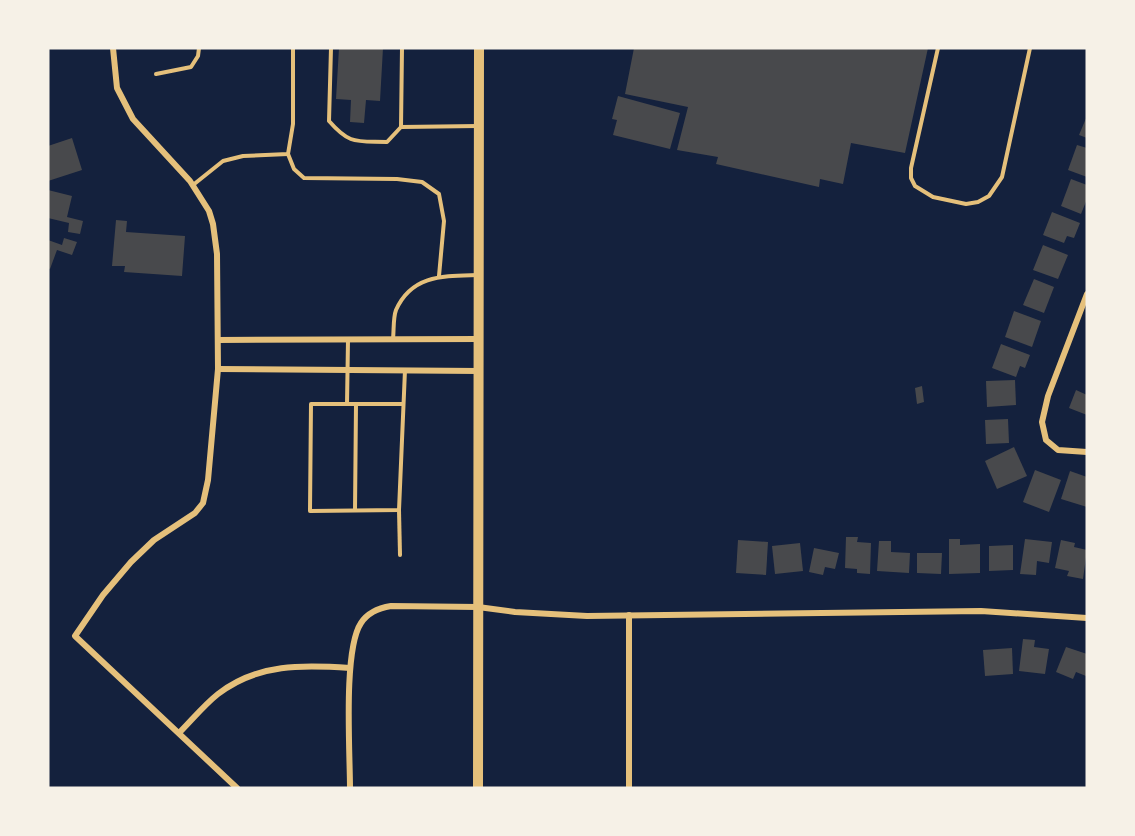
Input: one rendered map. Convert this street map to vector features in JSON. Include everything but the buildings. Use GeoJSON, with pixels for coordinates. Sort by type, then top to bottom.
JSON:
{"type":"FeatureCollection","features":[{"type":"Feature","properties":{"kind":"main road"},"geometry":{"type":"LineString","coordinates":[[478,788],[479,48]]}},
{"type":"Feature","properties":{"kind":"street"},"geometry":{"type":"LineString","coordinates":[[113,48],[117,88],[133,119],[193,185],[208,211],[216,236],[218,369],[208,480],[203,503],[195,513],[154,540],[131,562],[103,595],[75,636],[237,788]]}},
{"type":"Feature","properties":{"kind":"street"},"geometry":{"type":"LineString","coordinates":[[1087,294],[1048,396],[1042,419],[1046,440],[1058,450],[1087,452]]}},
{"type":"Feature","properties":{"kind":"street"},"geometry":{"type":"LineString","coordinates":[[218,340],[479,339]]}},
{"type":"Feature","properties":{"kind":"street"},"geometry":{"type":"LineString","coordinates":[[218,369],[479,371]]}},
{"type":"Feature","properties":{"kind":"street"},"geometry":{"type":"LineString","coordinates":[[350,788],[350,668],[355,636],[368,615],[378,608],[391,606],[478,607],[574,616],[981,611],[1087,618]]}},
{"type":"Feature","properties":{"kind":"street"},"geometry":{"type":"LineString","coordinates":[[629,615],[629,788]]}},
{"type":"Feature","properties":{"kind":"street"},"geometry":{"type":"LineString","coordinates":[[179,733],[216,695],[243,678],[260,671],[292,667],[350,668]]}},
{"type":"Feature","properties":{"kind":"lane"},"geometry":{"type":"LineString","coordinates":[[156,74],[191,67],[198,56],[199,48]]}},
{"type":"Feature","properties":{"kind":"lane"},"geometry":{"type":"LineString","coordinates":[[293,48],[293,124],[288,154],[294,170],[304,178],[397,178],[422,182],[439,194],[444,220],[439,276]]}},
{"type":"Feature","properties":{"kind":"lane"},"geometry":{"type":"LineString","coordinates":[[331,48],[329,120],[341,135],[355,141],[387,142],[401,127],[402,48]]}},
{"type":"Feature","properties":{"kind":"lane"},"geometry":{"type":"LineString","coordinates":[[938,48],[911,168],[911,178],[922,192],[966,204],[978,202],[989,196],[1002,177],[1030,48]]}},
{"type":"Feature","properties":{"kind":"lane"},"geometry":{"type":"LineString","coordinates":[[401,127],[479,126]]}},
{"type":"Feature","properties":{"kind":"lane"},"geometry":{"type":"LineString","coordinates":[[193,185],[223,161],[243,156],[288,154]]}},
{"type":"Feature","properties":{"kind":"lane"},"geometry":{"type":"LineString","coordinates":[[393,339],[395,312],[409,290],[424,281],[439,276],[479,275]]}},
{"type":"Feature","properties":{"kind":"lane"},"geometry":{"type":"LineString","coordinates":[[347,404],[348,339]]}},
{"type":"Feature","properties":{"kind":"lane"},"geometry":{"type":"LineString","coordinates":[[400,555],[399,510],[405,370]]}},
{"type":"Feature","properties":{"kind":"lane"},"geometry":{"type":"LineString","coordinates":[[399,510],[310,511],[311,404],[403,404]]}},
{"type":"Feature","properties":{"kind":"lane"},"geometry":{"type":"LineString","coordinates":[[355,510],[356,404]]}}]}
